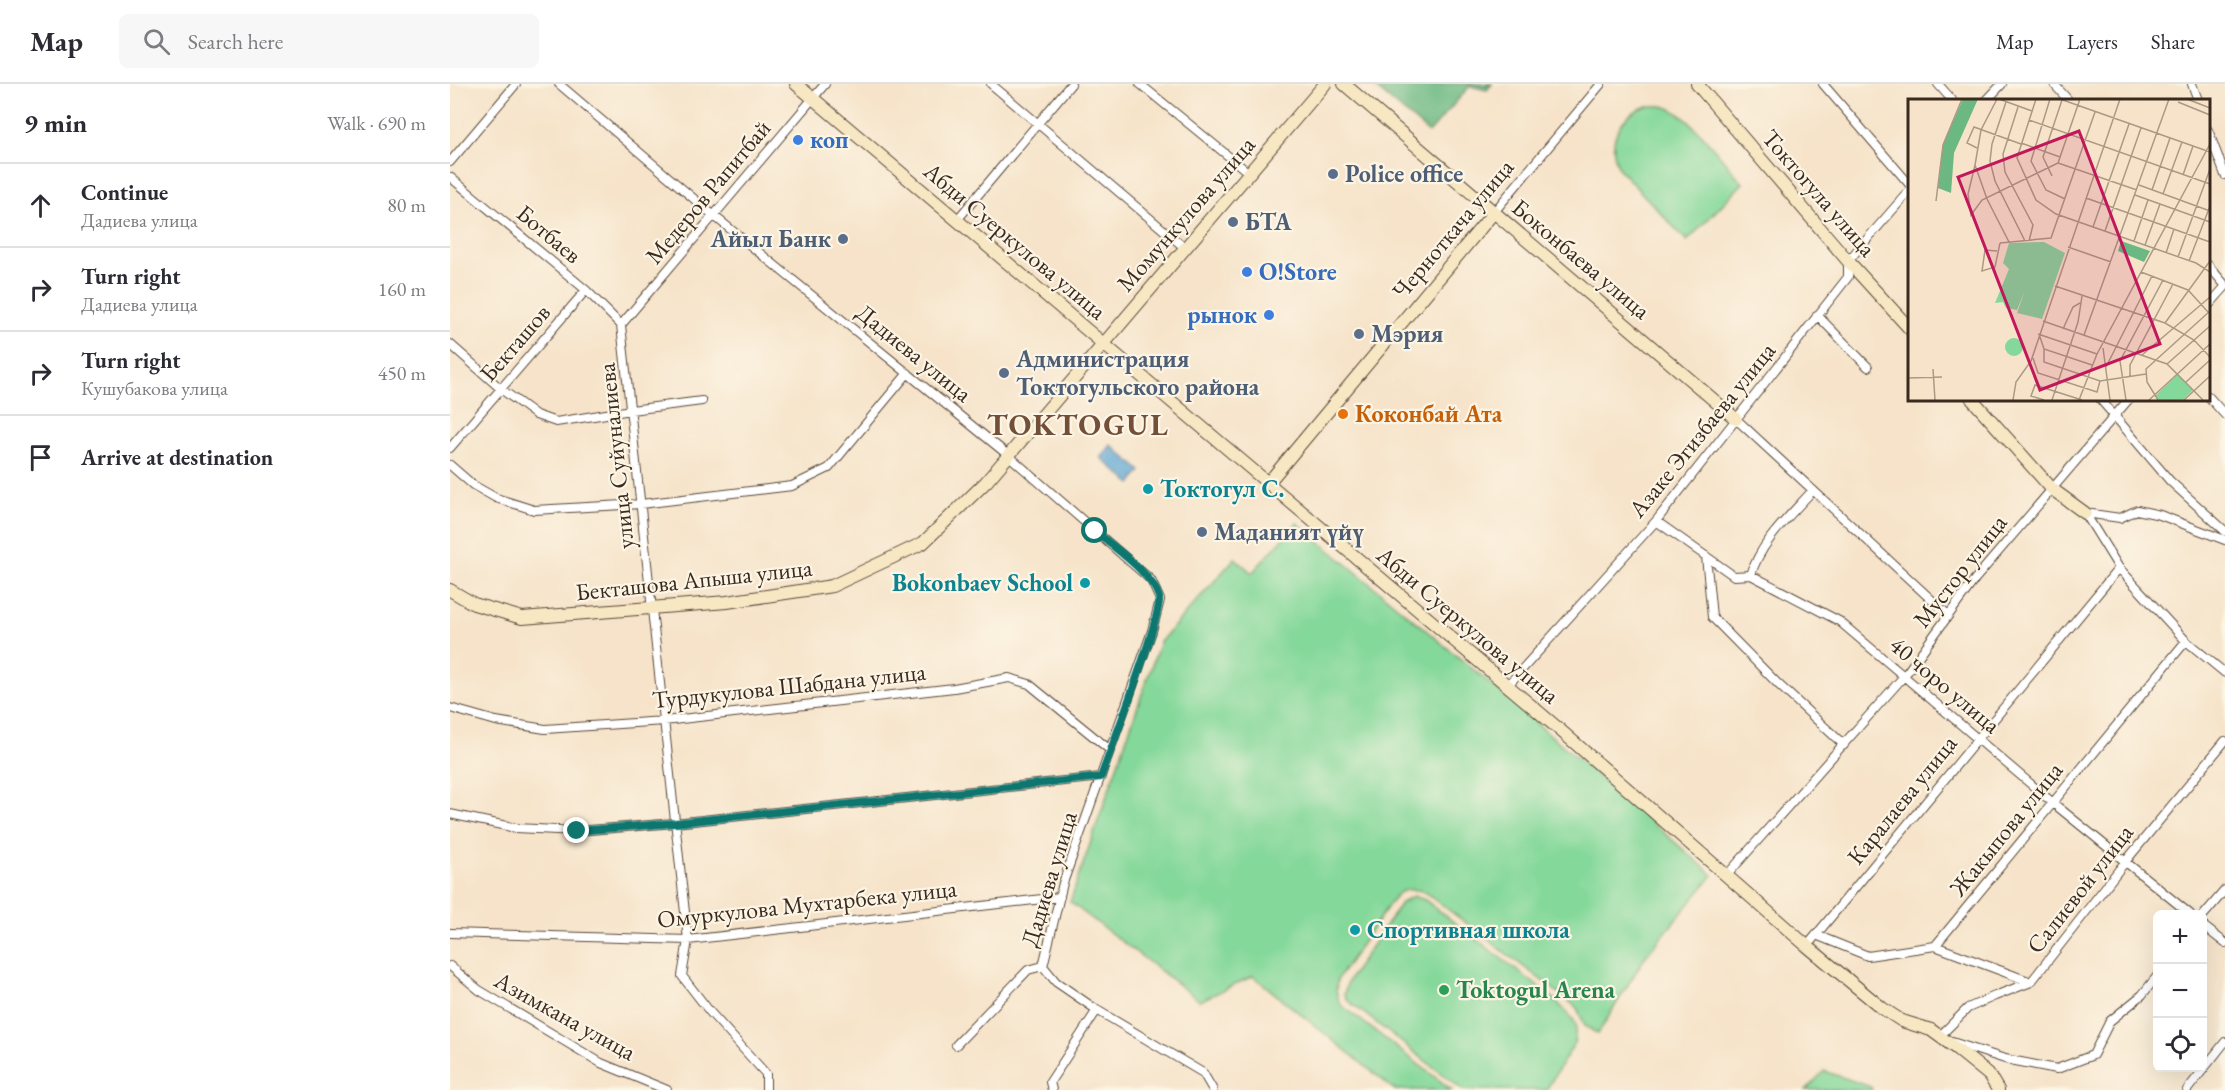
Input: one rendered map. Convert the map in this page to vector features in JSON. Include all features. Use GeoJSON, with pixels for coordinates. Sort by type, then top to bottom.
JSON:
{"type":"FeatureCollection","features":[{"type":"Feature","properties":{"kind":"street"},"geometry":{"type":"LineString","coordinates":[[450,162],[516,84]]}},
{"type":"Feature","properties":{"kind":"street","name":"Дадиева улица"},"geometry":{"type":"LineString","coordinates":[[559,84],[714,215],[1008,455],[1150,580],[1160,600],[1152,631],[1060,897],[1043,966]]}},
{"type":"Feature","properties":{"kind":"street","name":"Абди Суеркулова улица"},"geometry":{"type":"LineString","coordinates":[[796,84],[1508,685],[1807,946],[1882,1008],[1902,1021],[1931,1030],[1943,1038],[1989,1075],[1998,1090]]}},
{"type":"Feature","properties":{"kind":"street","name":"Медеров Рапитбай"},"geometry":{"type":"LineString","coordinates":[[621,325],[825,84]]}},
{"type":"Feature","properties":{"kind":"street"},"geometry":{"type":"LineString","coordinates":[[991,84],[1185,248]]}},
{"type":"Feature","properties":{"kind":"street"},"geometry":{"type":"LineString","coordinates":[[957,220],[1071,84]]}},
{"type":"Feature","properties":{"kind":"street"},"geometry":{"type":"LineString","coordinates":[[1140,84],[1249,173]]}},
{"type":"Feature","properties":{"kind":"street","name":"Момункулова улица"},"geometry":{"type":"LineString","coordinates":[[986,482],[1325,84]]}},
{"type":"Feature","properties":{"kind":"street","name":"Боконбаева улица"},"geometry":{"type":"LineString","coordinates":[[1344,84],[1736,419]]}},
{"type":"Feature","properties":{"kind":"street","name":"Черноткача улица"},"geometry":{"type":"LineString","coordinates":[[1268,483],[1601,84]]}},
{"type":"Feature","properties":{"kind":"street","name":"Токтогула улица"},"geometry":{"type":"LineString","coordinates":[[1697,84],[1848,261],[1908,327]]}},
{"type":"Feature","properties":{"kind":"street"},"geometry":{"type":"LineString","coordinates":[[1823,84],[1908,182]]}},
{"type":"Feature","properties":{"kind":"street"},"geometry":{"type":"LineString","coordinates":[[1938,84],[1951,99]]}},
{"type":"Feature","properties":{"kind":"street"},"geometry":{"type":"LineString","coordinates":[[1988,99],[2002,84]]}},
{"type":"Feature","properties":{"kind":"street"},"geometry":{"type":"LineString","coordinates":[[2054,84],[2067,99]]}},
{"type":"Feature","properties":{"kind":"street"},"geometry":{"type":"LineString","coordinates":[[2192,84],[2198,99]]}},
{"type":"Feature","properties":{"kind":"street"},"geometry":{"type":"LineString","coordinates":[[2210,135],[2225,175]]}},
{"type":"Feature","properties":{"kind":"street","name":"Ботбаев"},"geometry":{"type":"LineString","coordinates":[[450,177],[586,290],[621,325]]}},
{"type":"Feature","properties":{"kind":"street","name":"Азаке Эгизбаева улица"},"geometry":{"type":"LineString","coordinates":[[1508,685],[1656,520],[1848,277],[1848,261],[1908,192]]}},
{"type":"Feature","properties":{"kind":"street"},"geometry":{"type":"LineString","coordinates":[[2210,267],[2225,286],[2210,304]]}},
{"type":"Feature","properties":{"kind":"street","name":"Бекташов"},"geometry":{"type":"LineString","coordinates":[[450,448],[586,290]]}},
{"type":"Feature","properties":{"kind":"street"},"geometry":{"type":"LineString","coordinates":[[1817,315],[1868,367]]}},
{"type":"Feature","properties":{"kind":"street","name":"улица Суйуналиева"},"geometry":{"type":"LineString","coordinates":[[621,325],[688,940],[682,976],[710,1012],[766,1074],[766,1090]]}},
{"type":"Feature","properties":{"kind":"street"},"geometry":{"type":"LineString","coordinates":[[450,345],[501,389],[536,415],[556,422],[702,401]]}},
{"type":"Feature","properties":{"kind":"street"},"geometry":{"type":"LineString","coordinates":[[450,465],[473,485],[496,498],[534,510],[641,504],[792,486],[829,468],[908,373]]}},
{"type":"Feature","properties":{"kind":"street"},"geometry":{"type":"LineString","coordinates":[[2210,398],[2225,415]]}},
{"type":"Feature","properties":{"kind":"street"},"geometry":{"type":"LineString","coordinates":[[1973,400],[2052,489],[2085,513],[2119,568],[2186,641],[2225,673]]}},
{"type":"Feature","properties":{"kind":"street"},"geometry":{"type":"LineString","coordinates":[[2101,400],[2170,481],[2225,531]]}},
{"type":"Feature","properties":{"kind":"street","name":"Мустор улица"},"geometry":{"type":"LineString","coordinates":[[1727,875],[1905,675],[1975,579],[2128,400]]}},
{"type":"Feature","properties":{"kind":"street"},"geometry":{"type":"LineString","coordinates":[[1736,419],[1948,615]]}},
{"type":"Feature","properties":{"kind":"street","name":"Бекташова Апыша улица"},"geometry":{"type":"LineString","coordinates":[[450,590],[474,604],[522,618],[727,603],[832,586],[923,543],[986,482]]}},
{"type":"Feature","properties":{"kind":"street"},"geometry":{"type":"LineString","coordinates":[[1751,575],[1754,565],[1768,542],[1813,490]]}},
{"type":"Feature","properties":{"kind":"street"},"geometry":{"type":"LineString","coordinates":[[2085,513],[2120,518],[2137,510],[2160,515],[2225,540]]}},
{"type":"Feature","properties":{"kind":"street","name":"40 чоро улица"},"geometry":{"type":"LineString","coordinates":[[1656,520],[1734,576],[1751,575],[1839,621],[2053,803],[2184,910]]}},
{"type":"Feature","properties":{"kind":"street"},"geometry":{"type":"LineString","coordinates":[[1706,556],[1712,617],[1778,684],[1844,745]]}},
{"type":"Feature","properties":{"kind":"street","name":"Каралаева улица"},"geometry":{"type":"LineString","coordinates":[[1807,946],[2119,568]]}},
{"type":"Feature","properties":{"kind":"street","name":"Жакыпова улица"},"geometry":{"type":"LineString","coordinates":[[1935,946],[2186,641]]}},
{"type":"Feature","properties":{"kind":"street","name":"Турдукулова Шабдана улица"},"geometry":{"type":"LineString","coordinates":[[450,708],[496,721],[544,729],[664,721],[954,688],[1009,678],[1029,684],[1110,750]]}},
{"type":"Feature","properties":{"kind":"street","name":"Салиевой улица"},"geometry":{"type":"LineString","coordinates":[[1935,946],[2031,982],[2125,862],[2225,741]]}},
{"type":"Feature","properties":{"kind":"street"},"geometry":{"type":"LineString","coordinates":[[450,814],[516,828],[567,830],[675,823],[1101,777]]}},
{"type":"Feature","properties":{"kind":"street"},"geometry":{"type":"LineString","coordinates":[[2207,912],[2225,890]]}},
{"type":"Feature","properties":{"kind":"street","name":"Омуркулова Мухтарбека улица"},"geometry":{"type":"LineString","coordinates":[[450,933],[688,940],[1060,897]]}},
{"type":"Feature","properties":{"kind":"street"},"geometry":{"type":"LineString","coordinates":[[2207,929],[2225,944]]}},
{"type":"Feature","properties":{"kind":"street"},"geometry":{"type":"LineString","coordinates":[[1816,935],[1868,956],[1935,946]]}},
{"type":"Feature","properties":{"kind":"street","name":"Азимкана улица"},"geometry":{"type":"LineString","coordinates":[[450,966],[479,990],[601,1063],[667,1090]]}},
{"type":"Feature","properties":{"kind":"street"},"geometry":{"type":"LineString","coordinates":[[956,1045],[1028,970],[1043,966],[1056,982],[1097,1010],[1203,1073],[1213,1090]]}},
{"type":"Feature","properties":{"kind":"street"},"geometry":{"type":"LineString","coordinates":[[2031,982],[1968,1008],[1943,1038],[2005,1059],[2058,1069],[2093,1055],[2110,1021],[2142,995],[2153,980]]}},
{"type":"Feature","properties":{"kind":"street"},"geometry":{"type":"LineString","coordinates":[[1052,1090],[1050,1082],[1097,1010]]}},
{"type":"Feature","properties":{"kind":"street"},"geometry":{"type":"LineString","coordinates":[[2187,1090],[2225,1042]]}},
{"type":"Feature","properties":{"kind":"green space"},"geometry":{"type":"Polygon","coordinates":[[[1371,84],[1492,84],[1487,90],[1470,86],[1429,133],[1371,84]]]}},
{"type":"Feature","properties":{"kind":"green space"},"geometry":{"type":"Polygon","coordinates":[[[1647,106],[1666,107],[1686,119],[1743,183],[1687,241],[1620,170],[1616,160],[1614,141],[1617,132],[1628,116],[1647,106]]]}},
{"type":"Feature","properties":{"kind":"green space"},"geometry":{"type":"Polygon","coordinates":[[[1297,523],[1504,695],[1713,875],[1645,957],[1598,1034],[1585,1026],[1577,1008],[1569,1001],[1425,892],[1404,891],[1396,895],[1338,978],[1336,989],[1341,1005],[1452,1090],[1395,1090],[1253,976],[1200,1001],[1070,902],[1160,642],[1235,558],[1252,573],[1297,523]]]}},
{"type":"Feature","properties":{"kind":"green space","name":"Toktogul Arena"},"geometry":{"type":"Polygon","coordinates":[[[1413,896],[1425,900],[1553,998],[1573,1019],[1576,1026],[1574,1044],[1546,1090],[1463,1090],[1347,1000],[1344,994],[1348,981],[1401,903],[1413,896]]]}},
{"type":"Feature","properties":{"kind":"green space"},"geometry":{"type":"Polygon","coordinates":[[[1824,1071],[1871,1087],[1872,1090],[1806,1090],[1824,1071]]]}},
{"type":"Feature","properties":{"kind":"water"},"geometry":{"type":"Polygon","coordinates":[[[1111,445],[1141,471],[1131,484],[1101,458],[1111,445]]]}},
{"type":"Feature","properties":{"kind":"place","name":"коп"},"geometry":{"type":"Point","coordinates":[798,140]}},
{"type":"Feature","properties":{"kind":"place","name":"Police office"},"geometry":{"type":"Point","coordinates":[1333,174]}},
{"type":"Feature","properties":{"kind":"place","name":"БТА"},"geometry":{"type":"Point","coordinates":[1233,222]}},
{"type":"Feature","properties":{"kind":"place","name":"Айыл Банк"},"geometry":{"type":"Point","coordinates":[843,239]}},
{"type":"Feature","properties":{"kind":"place","name":"O!Store"},"geometry":{"type":"Point","coordinates":[1247,272]}},
{"type":"Feature","properties":{"kind":"place","name":"рынок"},"geometry":{"type":"Point","coordinates":[1269,315]}},
{"type":"Feature","properties":{"kind":"place","name":"Мэрия"},"geometry":{"type":"Point","coordinates":[1359,334]}},
{"type":"Feature","properties":{"kind":"place","name":"Администрация Токтогульского района"},"geometry":{"type":"Point","coordinates":[1004,373]}},
{"type":"Feature","properties":{"kind":"place","name":"Коконбай Ата"},"geometry":{"type":"Point","coordinates":[1343,414]}},
{"type":"Feature","properties":{"kind":"place","name":"Токтогул С."},"geometry":{"type":"Point","coordinates":[1148,489]}},
{"type":"Feature","properties":{"kind":"place","name":"Маданият үйү"},"geometry":{"type":"Point","coordinates":[1202,532]}},
{"type":"Feature","properties":{"kind":"place","name":"Bokonbaev School"},"geometry":{"type":"Point","coordinates":[1085,583]}},
{"type":"Feature","properties":{"kind":"place","name":"Спортивная школа"},"geometry":{"type":"Point","coordinates":[1355,930]}},
{"type":"Feature","properties":{"kind":"place","name":"Toktogul Arena"},"geometry":{"type":"Point","coordinates":[1444,990]}},
{"type":"Feature","properties":{"kind":"district","name":"TOKTOGUL"},"geometry":{"type":"Point","coordinates":[1078,425]}},
{"type":"Feature","properties":{"kind":"route"},"geometry":{"type":"LineString","coordinates":[[577,831],[675,823],[1101,777],[1152,631],[1160,600],[1150,580],[1095,531]]}}]}
